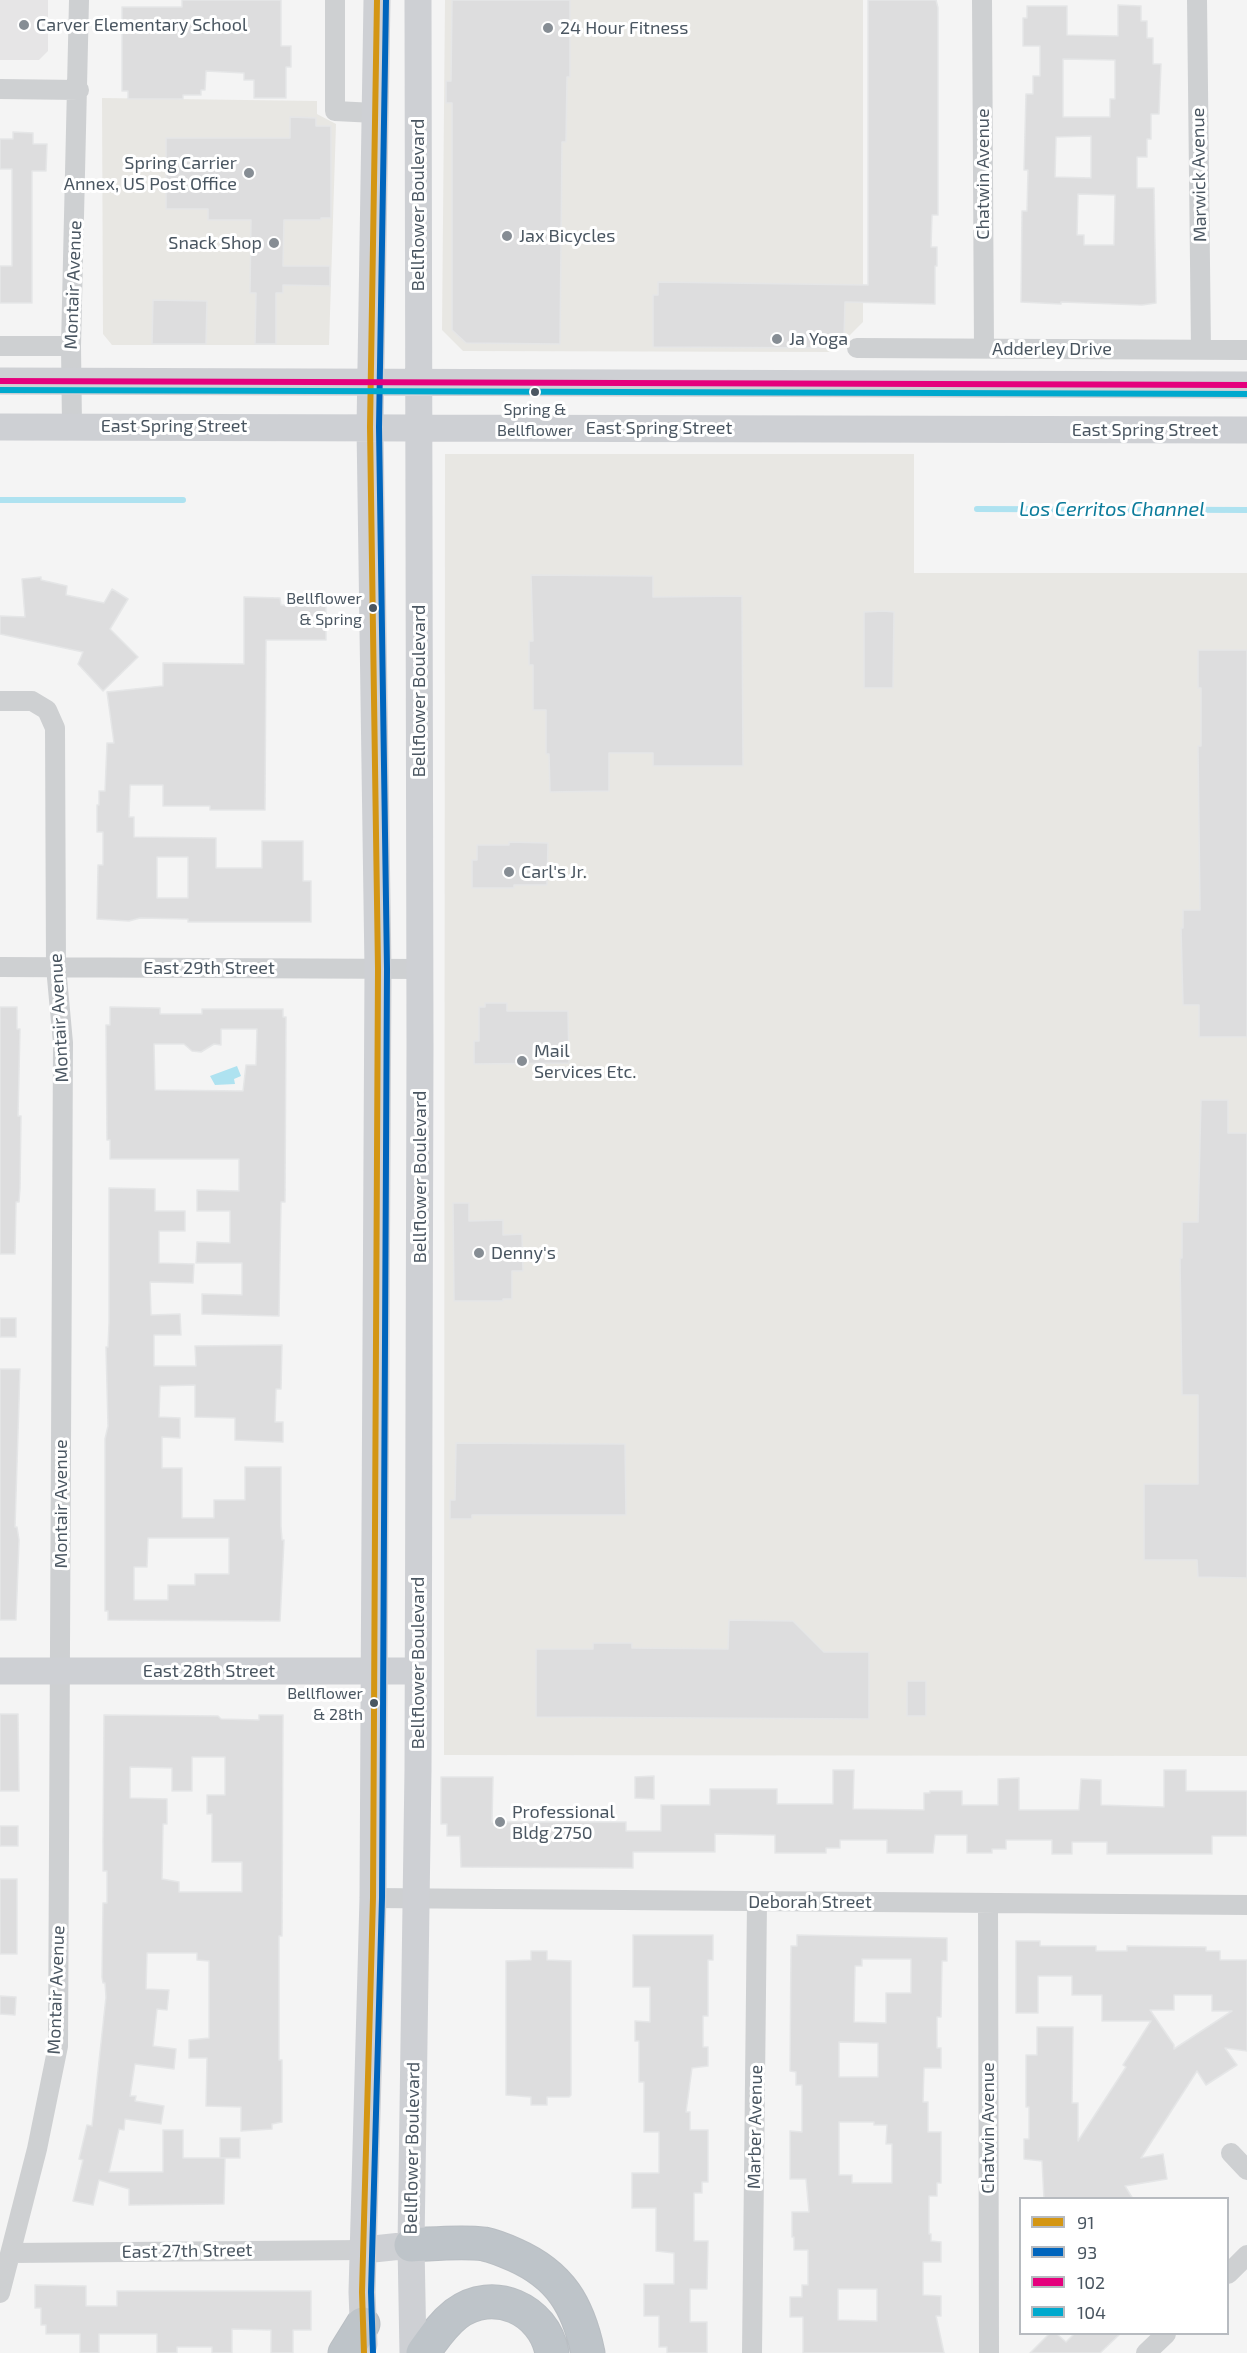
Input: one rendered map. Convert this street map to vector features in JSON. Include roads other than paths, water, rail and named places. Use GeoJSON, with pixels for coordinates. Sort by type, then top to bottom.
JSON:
{"type":"FeatureCollection","features":[{"type":"Feature","properties":{"kind":"highway"},"geometry":{"type":"LineString","coordinates":[[411,2245],[485,2244],[530,2262],[559,2284],[574,2306],[588,2353]]}},
{"type":"Feature","properties":{"kind":"highway"},"geometry":{"type":"LineString","coordinates":[[423,2353],[442,2327],[457,2313],[473,2305],[489,2302],[505,2303],[531,2315],[543,2328],[552,2353]]}},
{"type":"Feature","properties":{"kind":"highway"},"geometry":{"type":"LineString","coordinates":[[345,2353],[363,2339]]}},
{"type":"Feature","properties":{"kind":"main road"},"geometry":{"type":"LineString","coordinates":[[363,2339],[373,1898],[378,969],[370,383],[377,0]]}},
{"type":"Feature","properties":{"kind":"main road","name":"Bellflower Boulevard"},"geometry":{"type":"LineString","coordinates":[[413,2353],[411,2245],[417,1898],[420,1055],[418,0]]}},
{"type":"Feature","properties":{"kind":"main road"},"geometry":{"type":"LineString","coordinates":[[0,381],[1247,385]]}},
{"type":"Feature","properties":{"kind":"main road","name":"East Spring Street"},"geometry":{"type":"LineString","coordinates":[[0,427],[1247,429]]}},
{"type":"Feature","properties":{"kind":"main road","name":"East 28th Street"},"geometry":{"type":"LineString","coordinates":[[0,1671],[417,1671]]}},
{"type":"Feature","properties":{"kind":"main road"},"geometry":{"type":"LineString","coordinates":[[364,2250],[411,2245]]}},
{"type":"Feature","properties":{"kind":"street","name":"Montair Avenue"},"geometry":{"type":"LineString","coordinates":[[72,426],[71,346],[79,90],[79,0]]}},
{"type":"Feature","properties":{"kind":"street"},"geometry":{"type":"LineString","coordinates":[[335,0],[335,111],[375,113]]}},
{"type":"Feature","properties":{"kind":"street","name":"Chatwin Avenue"},"geometry":{"type":"LineString","coordinates":[[982,0],[984,348]]}},
{"type":"Feature","properties":{"kind":"street","name":"Marwick Avenue"},"geometry":{"type":"LineString","coordinates":[[1197,0],[1201,350]]}},
{"type":"Feature","properties":{"kind":"street"},"geometry":{"type":"LineString","coordinates":[[0,89],[79,90]]}},
{"type":"Feature","properties":{"kind":"street"},"geometry":{"type":"LineString","coordinates":[[0,346],[71,346]]}},
{"type":"Feature","properties":{"kind":"street","name":"Adderley Drive"},"geometry":{"type":"LineString","coordinates":[[856,348],[1247,350]]}},
{"type":"Feature","properties":{"kind":"street","name":"Montair Avenue"},"geometry":{"type":"LineString","coordinates":[[0,701],[32,701],[47,710],[55,729],[57,967],[63,1042],[58,2046],[37,2149],[0,2293]]}},
{"type":"Feature","properties":{"kind":"street","name":"East 29th Street"},"geometry":{"type":"LineString","coordinates":[[0,967],[419,969]]}},
{"type":"Feature","properties":{"kind":"street","name":"Deborah Street"},"geometry":{"type":"LineString","coordinates":[[373,1898],[1247,1905]]}},
{"type":"Feature","properties":{"kind":"street","name":"Marber Avenue"},"geometry":{"type":"LineString","coordinates":[[752,2353],[757,1902]]}},
{"type":"Feature","properties":{"kind":"street","name":"Chatwin Avenue"},"geometry":{"type":"LineString","coordinates":[[988,1904],[989,2353]]}},
{"type":"Feature","properties":{"kind":"street"},"geometry":{"type":"LineString","coordinates":[[1231,2153],[1247,2170]]}},
{"type":"Feature","properties":{"kind":"street","name":"East 27th Street"},"geometry":{"type":"LineString","coordinates":[[11,2253],[364,2250]]}},
{"type":"Feature","properties":{"kind":"street"},"geometry":{"type":"LineString","coordinates":[[1229,2272],[1247,2255]]}},
{"type":"Feature","properties":{"kind":"street"},"geometry":{"type":"LineString","coordinates":[[1146,2353],[1166,2335]]}},
{"type":"Feature","properties":{"kind":"water"},"geometry":{"type":"Polygon","coordinates":[[[237,1066],[241,1076],[234,1079],[235,1084],[215,1085],[210,1076],[237,1066]]]}},
{"type":"Feature","properties":{"kind":"waterway","name":"Los Cerritos Channel"},"geometry":{"type":"LineString","coordinates":[[0,500],[183,500]]}},
{"type":"Feature","properties":{"kind":"waterway","name":"Los Cerritos Channel"},"geometry":{"type":"LineString","coordinates":[[977,509],[1247,510]]}},
{"type":"Feature","properties":{"kind":"place","name":"Carver Elementary School"},"geometry":{"type":"Point","coordinates":[24,25]}},
{"type":"Feature","properties":{"kind":"place","name":"24 Hour Fitness"},"geometry":{"type":"Point","coordinates":[548,28]}},
{"type":"Feature","properties":{"kind":"place","name":"Spring Carrier Annex, US Post Office"},"geometry":{"type":"Point","coordinates":[249,173]}},
{"type":"Feature","properties":{"kind":"place","name":"Jax Bicycles"},"geometry":{"type":"Point","coordinates":[507,236]}},
{"type":"Feature","properties":{"kind":"place","name":"Snack Shop"},"geometry":{"type":"Point","coordinates":[274,243]}},
{"type":"Feature","properties":{"kind":"place","name":"Ja Yoga"},"geometry":{"type":"Point","coordinates":[777,339]}},
{"type":"Feature","properties":{"kind":"place","name":"Spring & Bellflower"},"geometry":{"type":"Point","coordinates":[535,392]}},
{"type":"Feature","properties":{"kind":"place","name":"Bellflower & Spring"},"geometry":{"type":"Point","coordinates":[373,608]}},
{"type":"Feature","properties":{"kind":"place","name":"Carl's Jr."},"geometry":{"type":"Point","coordinates":[509,872]}},
{"type":"Feature","properties":{"kind":"place","name":"Mail Services Etc."},"geometry":{"type":"Point","coordinates":[522,1061]}},
{"type":"Feature","properties":{"kind":"place","name":"Denny's"},"geometry":{"type":"Point","coordinates":[479,1253]}},
{"type":"Feature","properties":{"kind":"place","name":"Bellflower & 28th"},"geometry":{"type":"Point","coordinates":[374,1703]}},
{"type":"Feature","properties":{"kind":"place","name":"Professional Bldg 2750"},"geometry":{"type":"Point","coordinates":[500,1822]}}]}
